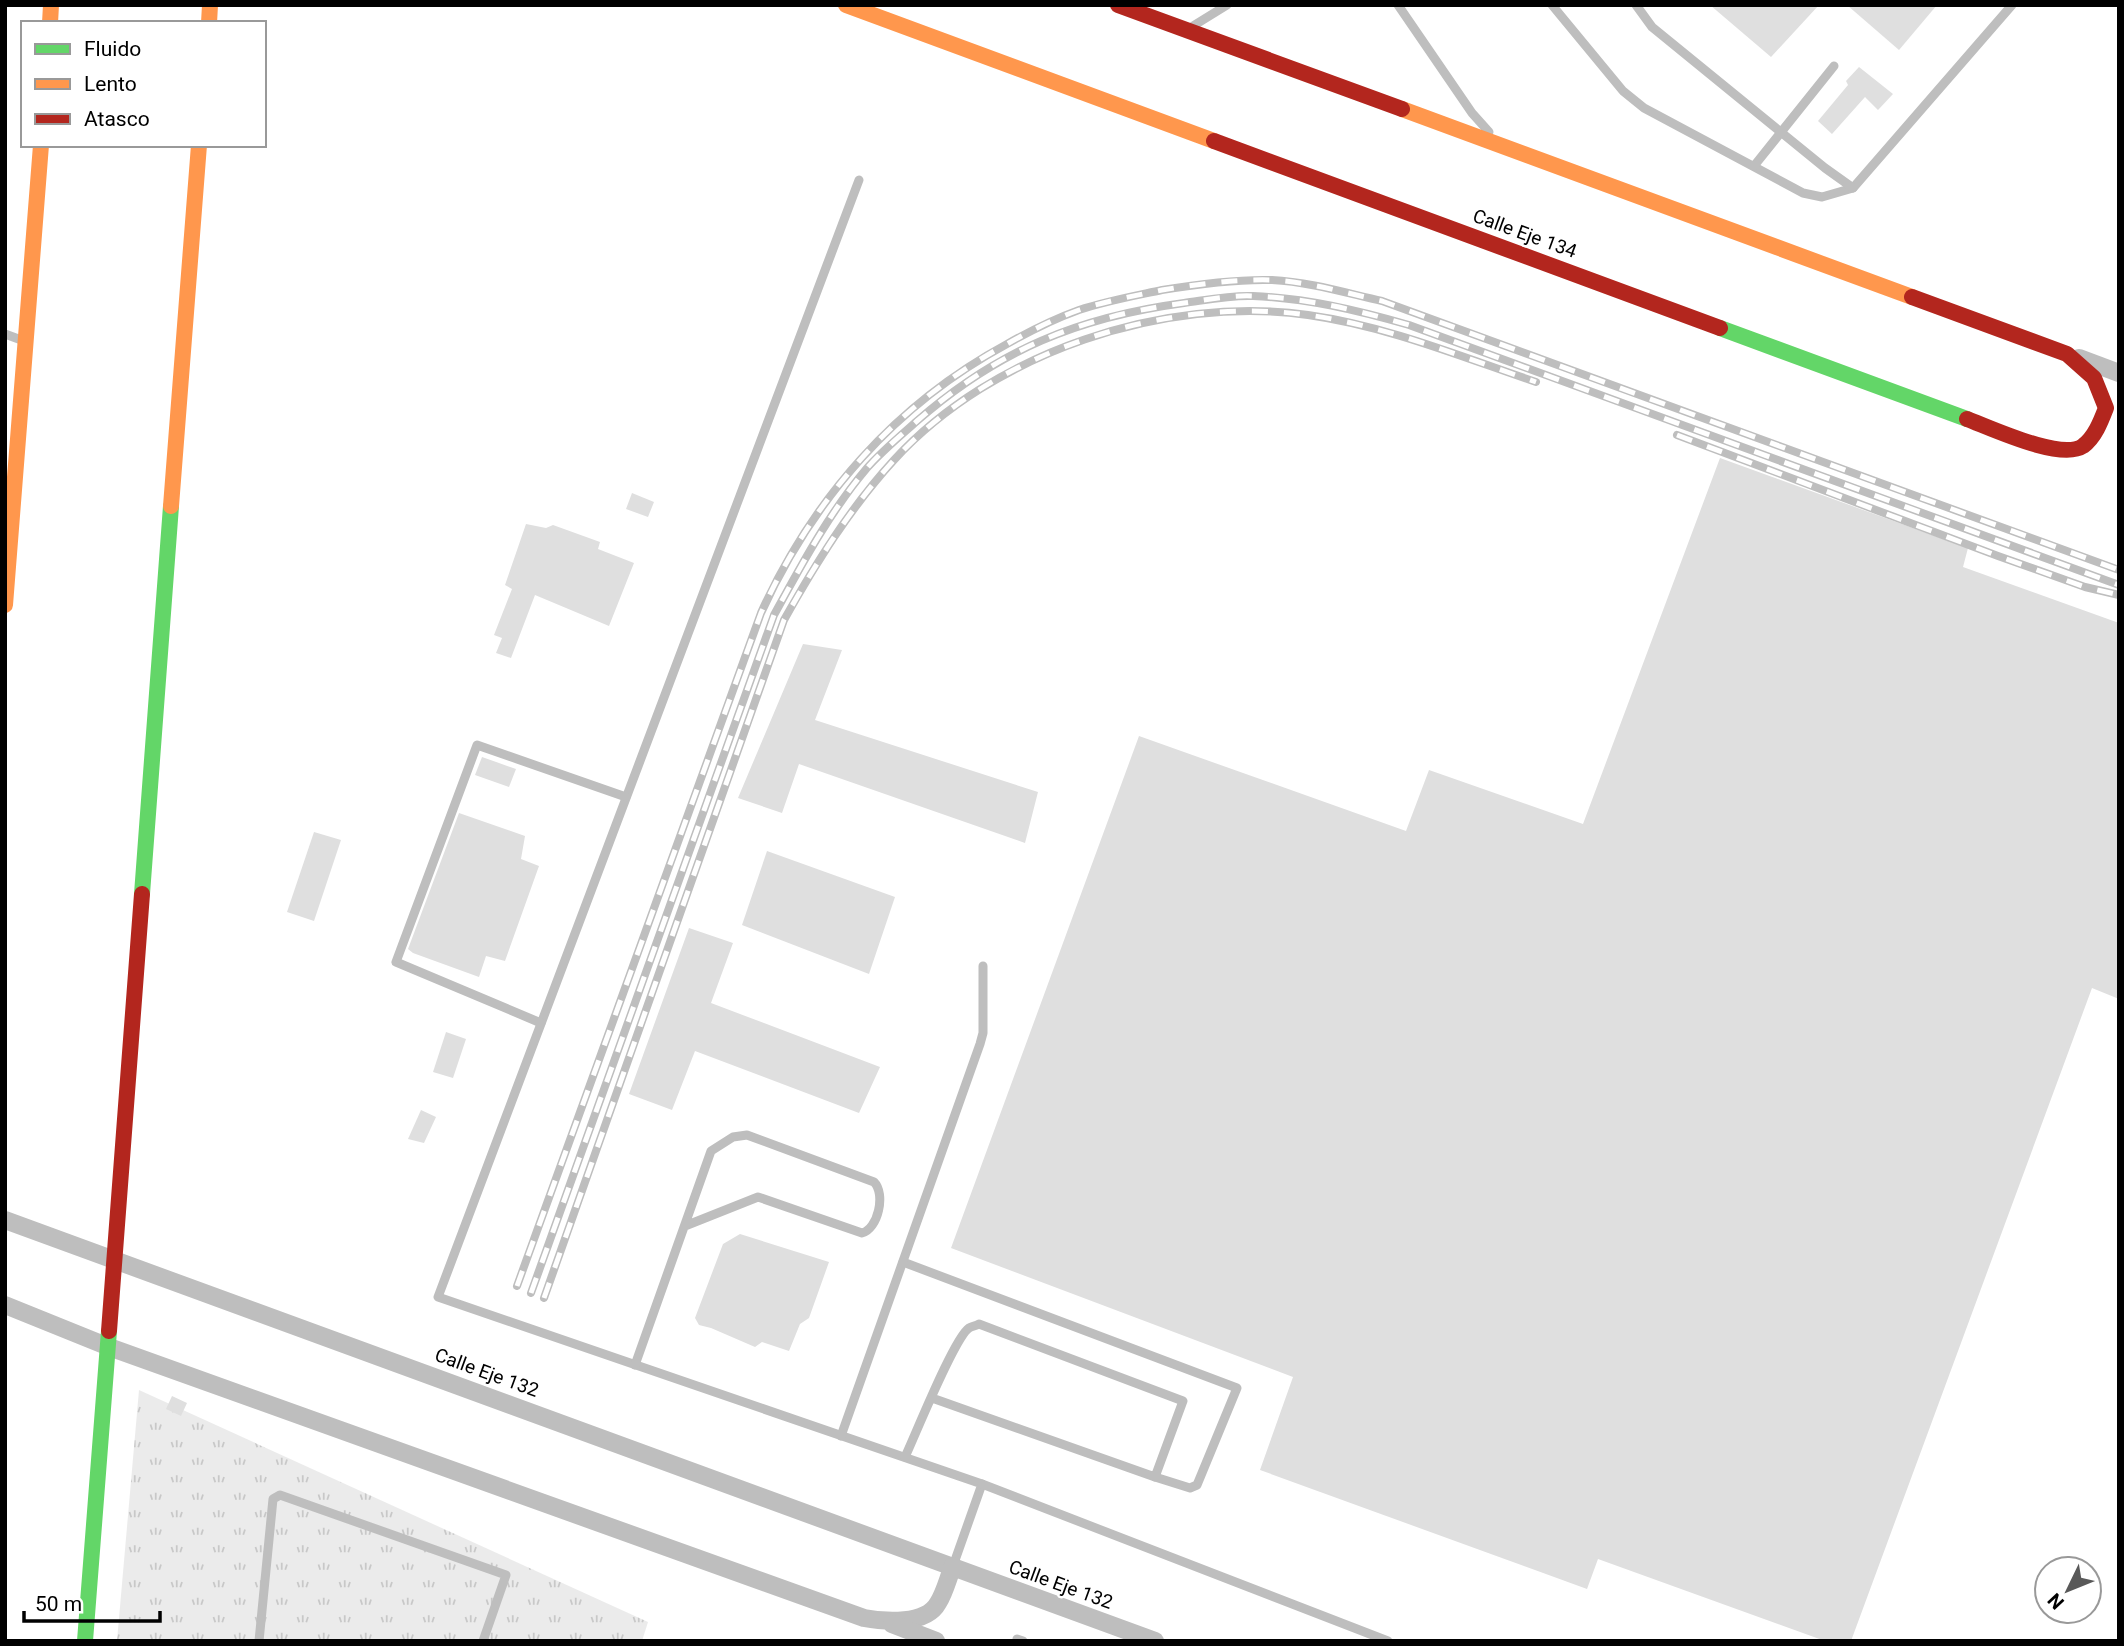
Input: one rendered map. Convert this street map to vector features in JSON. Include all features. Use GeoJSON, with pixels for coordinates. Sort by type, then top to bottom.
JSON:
{"type":"FeatureCollection","features":[{"type":"Feature","properties":{"kind":"street","name":"Calle Eje 134"},"geometry":{"type":"LineString","coordinates":[[846,5],[2019,438],[2070,452],[2082,447],[2098,431],[2106,408],[2094,378],[2067,354]]}},
{"type":"Feature","properties":{"kind":"street","name":"Calle Eje 134"},"geometry":{"type":"LineString","coordinates":[[1118,5],[2119,373]]}},
{"type":"Feature","properties":{"kind":"street"},"geometry":{"type":"LineString","coordinates":[[5,606],[41,147]]}},
{"type":"Feature","properties":{"kind":"street"},"geometry":{"type":"LineString","coordinates":[[85,1641],[199,147]]}},
{"type":"Feature","properties":{"kind":"street","name":"Calle Eje 132"},"geometry":{"type":"LineString","coordinates":[[5,1220],[1155,1641]]}},
{"type":"Feature","properties":{"kind":"street"},"geometry":{"type":"LineString","coordinates":[[5,1305],[109,1347],[864,1618],[888,1623],[936,1641]]}},
{"type":"Feature","properties":{"kind":"street"},"geometry":{"type":"LineString","coordinates":[[888,1623],[916,1618],[937,1606],[953,1566]]}},
{"type":"Feature","properties":{"kind":"lane"},"geometry":{"type":"LineString","coordinates":[[1187,30],[1227,5]]}},
{"type":"Feature","properties":{"kind":"lane"},"geometry":{"type":"LineString","coordinates":[[1398,5],[1472,113],[1500,144]]}},
{"type":"Feature","properties":{"kind":"lane"},"geometry":{"type":"LineString","coordinates":[[1552,5],[1623,91],[1644,108],[1803,193],[1822,197],[1853,188],[2012,5]]}},
{"type":"Feature","properties":{"kind":"lane"},"geometry":{"type":"LineString","coordinates":[[1636,5],[1652,27],[1853,188]]}},
{"type":"Feature","properties":{"kind":"lane"},"geometry":{"type":"LineString","coordinates":[[1754,166],[1834,66]]}},
{"type":"Feature","properties":{"kind":"lane"},"geometry":{"type":"LineString","coordinates":[[859,180],[438,1297],[982,1484],[1388,1641]]}},
{"type":"Feature","properties":{"kind":"lane"},"geometry":{"type":"LineString","coordinates":[[5,334],[26,341]]}},
{"type":"Feature","properties":{"kind":"lane"},"geometry":{"type":"LineString","coordinates":[[541,1023],[396,962],[477,745],[626,797]]}},
{"type":"Feature","properties":{"kind":"lane"},"geometry":{"type":"LineString","coordinates":[[841,1436],[980,1044],[983,1033],[983,966]]}},
{"type":"Feature","properties":{"kind":"lane"},"geometry":{"type":"LineString","coordinates":[[635,1365],[711,1151],[733,1137],[747,1135],[874,1182],[880,1192],[874,1225],[862,1233],[758,1198],[685,1226]]}},
{"type":"Feature","properties":{"kind":"lane"},"geometry":{"type":"LineString","coordinates":[[903,1262],[1237,1388],[1197,1485],[1190,1489],[932,1398]]}},
{"type":"Feature","properties":{"kind":"lane"},"geometry":{"type":"LineString","coordinates":[[905,1457],[959,1339],[969,1328],[979,1324],[1183,1401],[1155,1477]]}},
{"type":"Feature","properties":{"kind":"lane"},"geometry":{"type":"LineString","coordinates":[[953,1566],[982,1484]]}},
{"type":"Feature","properties":{"kind":"lane"},"geometry":{"type":"LineString","coordinates":[[259,1641],[273,1499],[280,1495],[506,1574],[483,1641]]}},
{"type":"Feature","properties":{"kind":"green space"},"geometry":{"type":"Polygon","coordinates":[[[139,1390],[648,1622],[642,1641],[117,1641],[139,1390]]]}},
{"type":"Feature","properties":{"kind":"building"},"geometry":{"type":"Polygon","coordinates":[[[1710,5],[1819,5],[1771,57],[1710,5]]]}},
{"type":"Feature","properties":{"kind":"building"},"geometry":{"type":"Polygon","coordinates":[[[1847,5],[1937,5],[1899,50],[1847,5]]]}},
{"type":"Feature","properties":{"kind":"building"},"geometry":{"type":"Polygon","coordinates":[[[1859,67],[1893,94],[1878,110],[1865,97],[1832,134],[1818,121],[1848,85],[1846,81],[1859,67]]]}},
{"type":"Feature","properties":{"kind":"building"},"geometry":{"type":"Polygon","coordinates":[[[1720,458],[1968,548],[1963,567],[2119,623],[2119,999],[2092,988],[1851,1641],[1825,1641],[1598,1559],[1587,1589],[1260,1470],[1293,1377],[951,1248],[1139,736],[1406,831],[1429,770],[1583,824],[1720,458]]]}},
{"type":"Feature","properties":{"kind":"building"},"geometry":{"type":"Polygon","coordinates":[[[632,493],[654,502],[648,517],[626,509],[632,493]]]}},
{"type":"Feature","properties":{"kind":"building"},"geometry":{"type":"Polygon","coordinates":[[[526,524],[546,528],[553,525],[600,542],[598,549],[634,563],[609,626],[535,595],[511,658],[496,653],[502,638],[494,635],[512,589],[505,585],[526,524]]]}},
{"type":"Feature","properties":{"kind":"building"},"geometry":{"type":"Polygon","coordinates":[[[803,644],[842,650],[815,720],[1038,792],[1025,843],[799,764],[782,813],[738,798],[803,644]]]}},
{"type":"Feature","properties":{"kind":"building"},"geometry":{"type":"Polygon","coordinates":[[[482,757],[516,769],[509,787],[475,775],[482,757]]]}},
{"type":"Feature","properties":{"kind":"building"},"geometry":{"type":"Polygon","coordinates":[[[459,813],[525,836],[521,859],[539,866],[505,961],[486,956],[479,977],[408,949],[459,813]]]}},
{"type":"Feature","properties":{"kind":"building"},"geometry":{"type":"Polygon","coordinates":[[[314,832],[341,840],[314,921],[287,912],[314,832]]]}},
{"type":"Feature","properties":{"kind":"building"},"geometry":{"type":"Polygon","coordinates":[[[767,851],[895,897],[869,974],[742,925],[767,851]]]}},
{"type":"Feature","properties":{"kind":"building"},"geometry":{"type":"Polygon","coordinates":[[[689,928],[733,943],[711,1003],[880,1067],[859,1113],[695,1051],[672,1110],[629,1094],[689,928]]]}},
{"type":"Feature","properties":{"kind":"building"},"geometry":{"type":"Polygon","coordinates":[[[446,1032],[466,1039],[453,1078],[433,1072],[446,1032]]]}},
{"type":"Feature","properties":{"kind":"building"},"geometry":{"type":"Polygon","coordinates":[[[421,1110],[436,1117],[424,1143],[408,1139],[421,1110]]]}},
{"type":"Feature","properties":{"kind":"building"},"geometry":{"type":"Polygon","coordinates":[[[740,1234],[829,1262],[809,1318],[800,1324],[789,1351],[762,1342],[755,1347],[699,1325],[695,1318],[723,1244],[740,1234]]]}},
{"type":"Feature","properties":{"kind":"building"},"geometry":{"type":"Polygon","coordinates":[[[172,1396],[187,1403],[181,1416],[166,1409],[172,1396]]]}},
{"type":"Feature","properties":{"kind":"railway"},"geometry":{"type":"LineString","coordinates":[[517,1286],[761,613],[782,571],[832,493],[894,425],[929,395],[967,368],[1051,321],[1110,301],[1217,282],[1272,280],[1341,291],[1382,301],[2119,570]]}},
{"type":"Feature","properties":{"kind":"railway"},"geometry":{"type":"LineString","coordinates":[[531,1293],[774,615],[828,521],[873,462],[947,396],[1009,356],[1042,341],[1109,317],[1227,297],[1273,297],[1351,310],[1409,325],[2119,585]]}},
{"type":"Feature","properties":{"kind":"railway"},"geometry":{"type":"LineString","coordinates":[[544,1298],[784,620],[821,557],[863,497],[894,460],[934,422],[980,389],[1031,361],[1084,340],[1140,324],[1197,314],[1253,311],[1337,320],[1424,343],[1536,382]]}},
{"type":"Feature","properties":{"kind":"railway"},"geometry":{"type":"LineString","coordinates":[[1677,435],[1998,556],[2085,587],[2119,595]]}},
{"type":"Feature","properties":{"kind":"traffic: fast"},"geometry":{"type":"LineString","coordinates":[[1720,328],[1967,419]]}},
{"type":"Feature","properties":{"kind":"traffic: fast"},"geometry":{"type":"LineString","coordinates":[[142,894],[171,506]]}},
{"type":"Feature","properties":{"kind":"traffic: fast"},"geometry":{"type":"LineString","coordinates":[[85,1641],[109,1331]]}},
{"type":"Feature","properties":{"kind":"traffic: slow"},"geometry":{"type":"LineString","coordinates":[[50,21],[51,5]]}},
{"type":"Feature","properties":{"kind":"traffic: slow"},"geometry":{"type":"LineString","coordinates":[[209,21],[210,5]]}},
{"type":"Feature","properties":{"kind":"traffic: slow"},"geometry":{"type":"LineString","coordinates":[[846,5],[1214,141]]}},
{"type":"Feature","properties":{"kind":"traffic: slow"},"geometry":{"type":"LineString","coordinates":[[1402,109],[1912,297]]}},
{"type":"Feature","properties":{"kind":"traffic: slow"},"geometry":{"type":"LineString","coordinates":[[5,605],[41,147]]}},
{"type":"Feature","properties":{"kind":"traffic: slow"},"geometry":{"type":"LineString","coordinates":[[171,506],[199,147]]}},
{"type":"Feature","properties":{"kind":"traffic: jam"},"geometry":{"type":"LineString","coordinates":[[1118,5],[1402,109]]}},
{"type":"Feature","properties":{"kind":"traffic: jam"},"geometry":{"type":"LineString","coordinates":[[1214,141],[1720,328]]}},
{"type":"Feature","properties":{"kind":"traffic: jam"},"geometry":{"type":"LineString","coordinates":[[1912,297],[2067,354],[2094,378],[2106,408],[2091,438],[2083,446],[2073,450],[2026,442],[1967,419]]}},
{"type":"Feature","properties":{"kind":"traffic: jam"},"geometry":{"type":"LineString","coordinates":[[109,1331],[142,894]]}}]}
